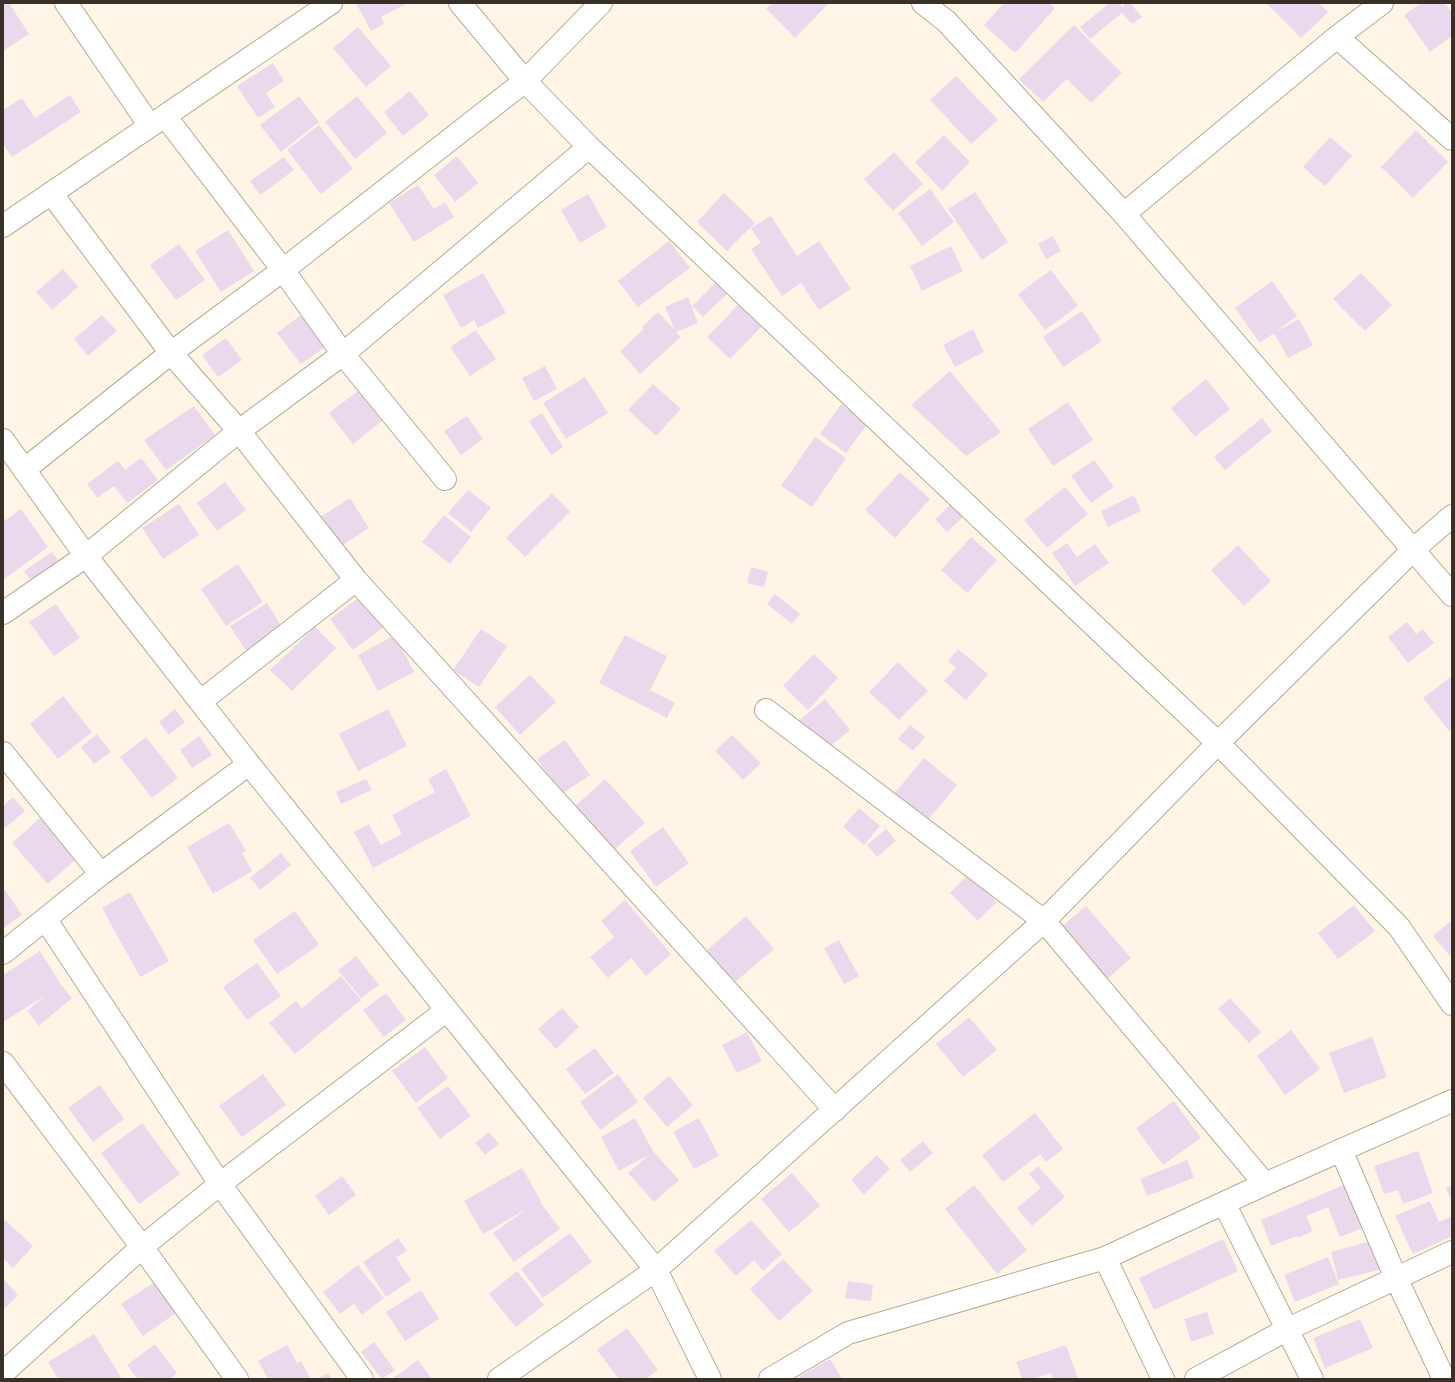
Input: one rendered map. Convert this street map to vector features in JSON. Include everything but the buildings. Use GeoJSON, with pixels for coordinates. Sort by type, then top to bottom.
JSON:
{"type":"FeatureCollection","features":[{"type":"Feature","properties":{"kind":"street"},"geometry":{"type":"LineString","coordinates":[[66,3],[158,121],[282,270],[343,354],[445,479]]}},
{"type":"Feature","properties":{"kind":"street"},"geometry":{"type":"LineString","coordinates":[[3,226],[331,3]]}},
{"type":"Feature","properties":{"kind":"street"},"geometry":{"type":"LineString","coordinates":[[460,3],[525,81],[589,147],[1218,743],[1399,927],[1452,1004]]}},
{"type":"Feature","properties":{"kind":"street"},"geometry":{"type":"LineString","coordinates":[[25,469],[171,353],[282,270],[525,81],[600,3]]}},
{"type":"Feature","properties":{"kind":"street"},"geometry":{"type":"LineString","coordinates":[[923,3],[946,21],[1124,214],[1414,549],[1452,595]]}},
{"type":"Feature","properties":{"kind":"street"},"geometry":{"type":"LineString","coordinates":[[1124,214],[1337,37],[1382,3]]}},
{"type":"Feature","properties":{"kind":"street"},"geometry":{"type":"LineString","coordinates":[[1337,37],[1452,139]]}},
{"type":"Feature","properties":{"kind":"street"},"geometry":{"type":"LineString","coordinates":[[3,613],[86,556],[239,431],[343,354],[589,147]]}},
{"type":"Feature","properties":{"kind":"street"},"geometry":{"type":"LineString","coordinates":[[51,193],[171,353],[239,431],[356,580],[835,1110]]}},
{"type":"Feature","properties":{"kind":"street"},"geometry":{"type":"LineString","coordinates":[[3,440],[86,556],[249,764],[656,1270],[710,1379]]}},
{"type":"Feature","properties":{"kind":"street"},"geometry":{"type":"LineString","coordinates":[[507,1375],[656,1270],[1044,921],[1218,743],[1414,549],[1452,516]]}},
{"type":"Feature","properties":{"kind":"street"},"geometry":{"type":"LineString","coordinates":[[201,701],[356,580]]}},
{"type":"Feature","properties":{"kind":"street"},"geometry":{"type":"LineString","coordinates":[[766,710],[1044,921],[1265,1184]]}},
{"type":"Feature","properties":{"kind":"street"},"geometry":{"type":"LineString","coordinates":[[3,753],[101,874]]}},
{"type":"Feature","properties":{"kind":"street"},"geometry":{"type":"LineString","coordinates":[[3,953],[46,920],[101,874],[249,764]]}},
{"type":"Feature","properties":{"kind":"street"},"geometry":{"type":"LineString","coordinates":[[46,920],[220,1184],[362,1379]]}},
{"type":"Feature","properties":{"kind":"street"},"geometry":{"type":"LineString","coordinates":[[3,1373],[142,1247],[220,1184],[447,1010]]}},
{"type":"Feature","properties":{"kind":"street"},"geometry":{"type":"LineString","coordinates":[[3,1063],[142,1247],[227,1376]]}},
{"type":"Feature","properties":{"kind":"street"},"geometry":{"type":"LineString","coordinates":[[770,1379],[848,1333],[1105,1258],[1265,1184],[1452,1101]]}},
{"type":"Feature","properties":{"kind":"street"},"geometry":{"type":"LineString","coordinates":[[1341,1150],[1396,1278],[1444,1379]]}},
{"type":"Feature","properties":{"kind":"street"},"geometry":{"type":"LineString","coordinates":[[1224,1203],[1312,1379]]}},
{"type":"Feature","properties":{"kind":"street"},"geometry":{"type":"LineString","coordinates":[[1196,1379],[1288,1329],[1452,1252]]}},
{"type":"Feature","properties":{"kind":"street"},"geometry":{"type":"LineString","coordinates":[[1105,1258],[1163,1379]]}}]}
